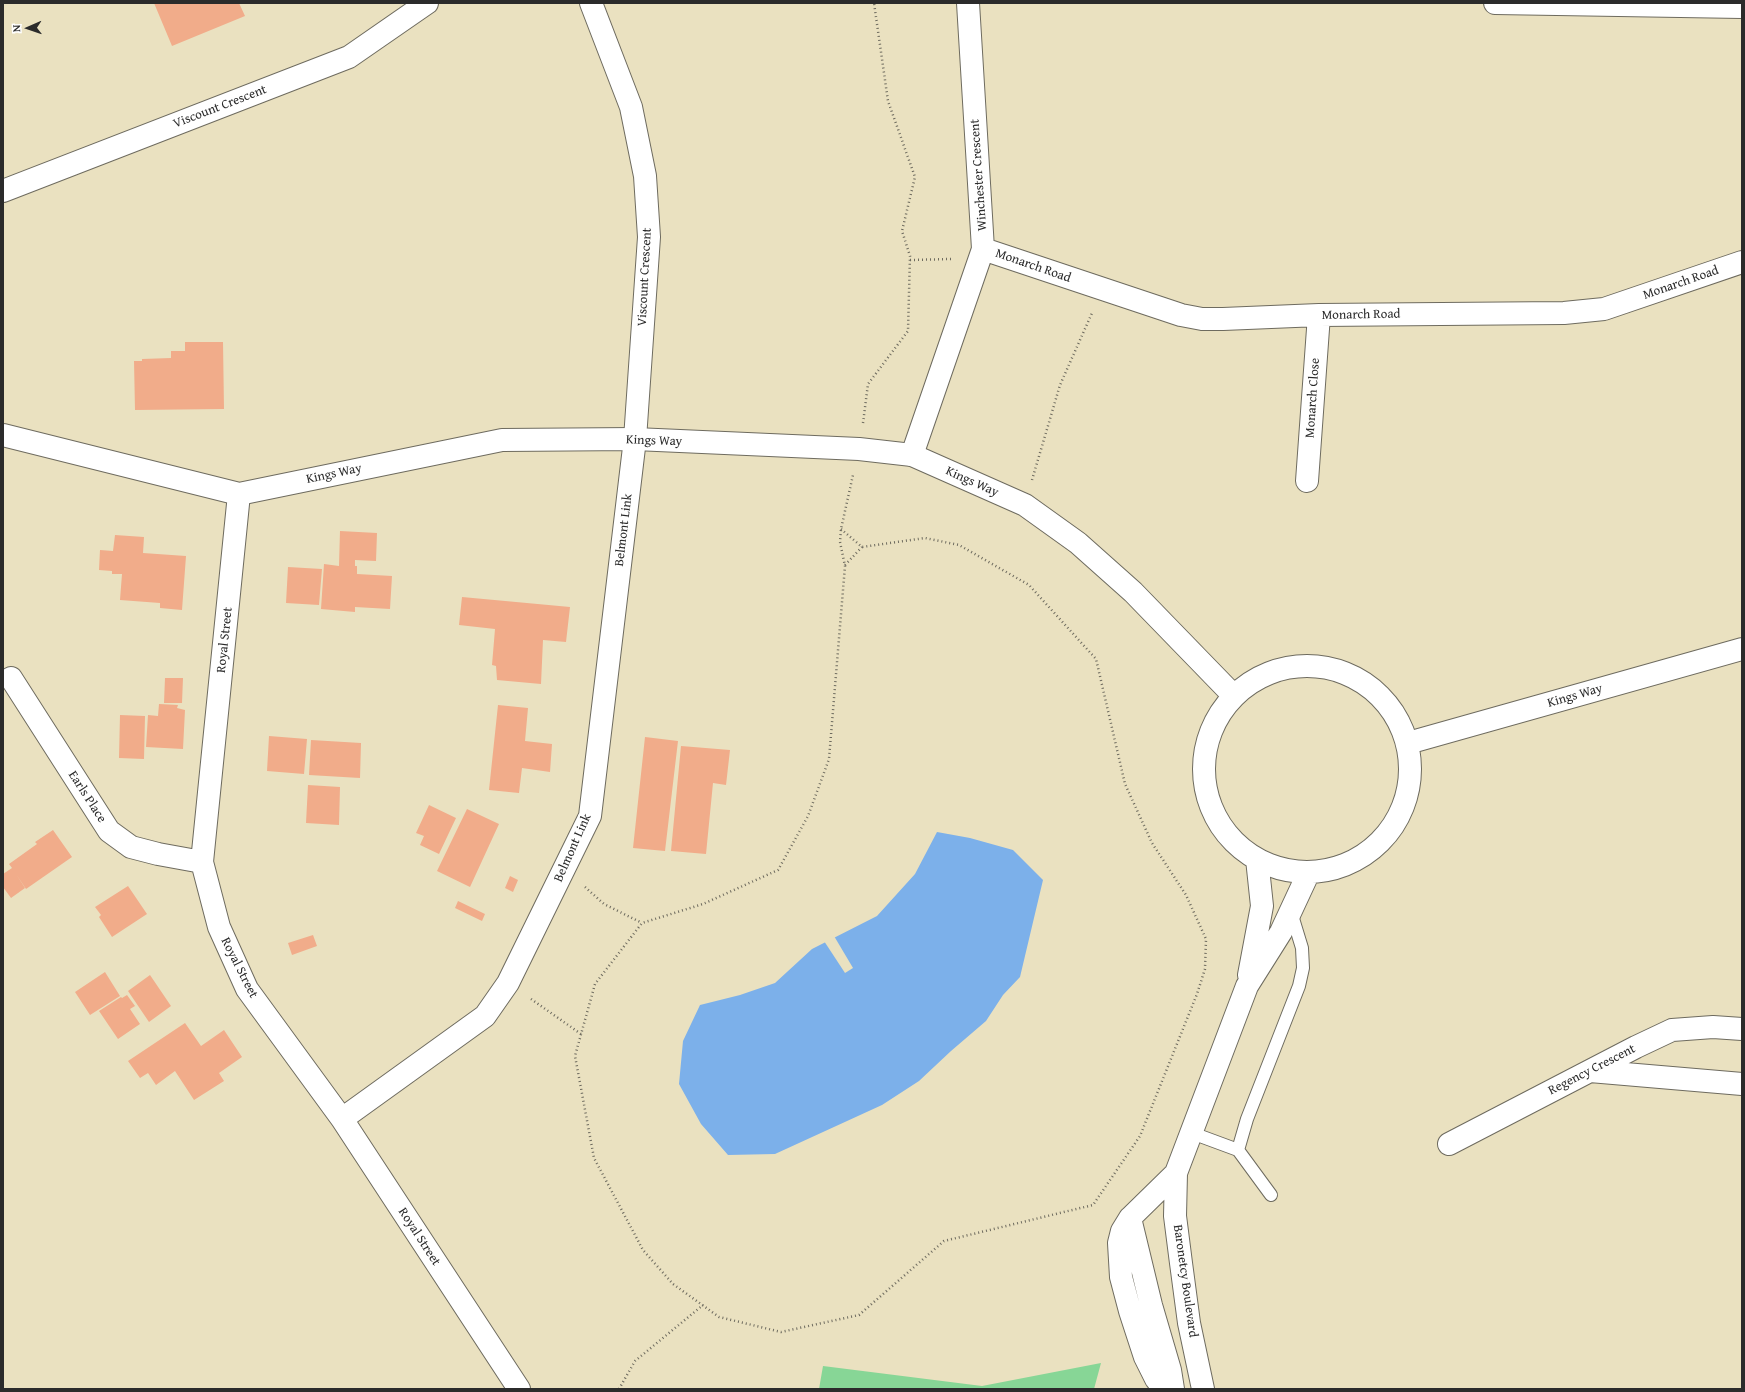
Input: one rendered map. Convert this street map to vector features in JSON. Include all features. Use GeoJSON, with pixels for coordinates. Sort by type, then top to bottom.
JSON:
{"type":"FeatureCollection","features":[{"type":"Feature","properties":{"kind":"street","name":"Viscount Crescent"},"geometry":{"type":"LineString","coordinates":[[3,191],[349,57],[427,3]]}},
{"type":"Feature","properties":{"kind":"street","name":"Viscount Crescent"},"geometry":{"type":"LineString","coordinates":[[591,3],[631,107],[644,176],[649,237],[634,439]]}},
{"type":"Feature","properties":{"kind":"street","name":"Winchester Crescent"},"geometry":{"type":"LineString","coordinates":[[912,455],[981,254],[968,3]]}},
{"type":"Feature","properties":{"kind":"street"},"geometry":{"type":"LineString","coordinates":[[1495,3],[1742,7]]}},
{"type":"Feature","properties":{"kind":"street","name":"Monarch Road"},"geometry":{"type":"LineString","coordinates":[[981,254],[1103,289],[1181,315],[1202,319],[1564,313],[1604,309],[1742,262]]}},
{"type":"Feature","properties":{"kind":"street","name":"Monarch Close"},"geometry":{"type":"LineString","coordinates":[[1307,481],[1319,316]]}},
{"type":"Feature","properties":{"kind":"street","name":"Kings Way"},"geometry":{"type":"LineString","coordinates":[[3,434],[239,494],[502,440],[634,439],[859,449],[912,455],[1025,505],[1078,543],[1133,592],[1234,695]]}},
{"type":"Feature","properties":{"kind":"street","name":"Belmont Link"},"geometry":{"type":"LineString","coordinates":[[342,1119],[485,1016],[508,983],[590,816],[634,439]]}},
{"type":"Feature","properties":{"kind":"street","name":"Royal Street"},"geometry":{"type":"LineString","coordinates":[[239,494],[202,862],[219,927],[247,989],[342,1119],[519,1389]]}},
{"type":"Feature","properties":{"kind":"street","name":"Kings Way"},"geometry":{"type":"LineString","coordinates":[[1408,743],[1742,649]]}},
{"type":"Feature","properties":{"kind":"street"},"geometry":{"type":"LineString","coordinates":[[1298,666],[1335,669],[1367,684],[1393,710],[1408,743],[1411,775],[1405,805],[1390,833],[1367,855],[1339,869],[1308,874],[1279,868],[1257,859],[1246,852],[1220,828],[1206,795],[1203,759],[1213,724],[1234,695],[1264,674],[1298,666]]}},
{"type":"Feature","properties":{"kind":"street","name":"Earls Place"},"geometry":{"type":"LineString","coordinates":[[11,678],[109,831],[131,847],[158,854],[202,862]]}},
{"type":"Feature","properties":{"kind":"street","name":"Baronetcy Boulevard"},"geometry":{"type":"LineString","coordinates":[[1202,1389],[1189,1324],[1180,1264],[1175,1216],[1176,1173],[1247,986],[1262,906],[1257,859]]}},
{"type":"Feature","properties":{"kind":"street","name":"Baronetcy Boulevard"},"geometry":{"type":"LineString","coordinates":[[1247,986],[1281,932],[1308,874]]}},
{"type":"Feature","properties":{"kind":"street","name":"Regency Crescent"},"geometry":{"type":"LineString","coordinates":[[1449,1144],[1672,1030],[1713,1027],[1742,1029]]}},
{"type":"Feature","properties":{"kind":"street"},"geometry":{"type":"LineString","coordinates":[[1590,1071],[1742,1084]]}},
{"type":"Feature","properties":{"kind":"street","name":"Baronetcy Boulevard"},"geometry":{"type":"LineString","coordinates":[[1164,1389],[1156,1380],[1145,1357],[1130,1311],[1121,1277],[1119,1237],[1130,1218],[1176,1173]]}},
{"type":"Feature","properties":{"kind":"street"},"geometry":{"type":"LineString","coordinates":[[1130,1218],[1151,1305],[1170,1370],[1173,1389]]}},
{"type":"Feature","properties":{"kind":"lane"},"geometry":{"type":"LineString","coordinates":[[1238,1150],[1247,1119],[1299,986],[1303,968],[1302,948],[1291,911]]}},
{"type":"Feature","properties":{"kind":"lane"},"geometry":{"type":"LineString","coordinates":[[1192,1133],[1238,1150],[1271,1195]]}},
{"type":"Feature","properties":{"kind":"path"},"geometry":{"type":"LineString","coordinates":[[845,566],[862,547],[925,538],[959,545],[1029,585],[1096,659],[1125,784],[1152,843],[1186,895],[1206,939],[1205,969],[1197,994],[1140,1136],[1092,1205],[944,1240],[859,1315],[781,1332],[719,1317],[673,1284],[643,1250],[594,1158],[575,1056],[595,984],[642,923],[703,904],[778,870],[808,816],[829,759],[845,566],[840,542],[841,529],[859,449],[868,384],[908,331],[910,260],[902,231],[915,177],[888,102],[874,3]]}},
{"type":"Feature","properties":{"kind":"path"},"geometry":{"type":"LineString","coordinates":[[910,260],[981,254]]}},
{"type":"Feature","properties":{"kind":"path"},"geometry":{"type":"LineString","coordinates":[[1025,505],[1060,385],[1103,289]]}},
{"type":"Feature","properties":{"kind":"path"},"geometry":{"type":"LineString","coordinates":[[841,529],[862,547]]}},
{"type":"Feature","properties":{"kind":"path"},"geometry":{"type":"LineString","coordinates":[[565,868],[604,904],[642,923]]}},
{"type":"Feature","properties":{"kind":"path"},"geometry":{"type":"LineString","coordinates":[[508,983],[581,1034]]}},
{"type":"Feature","properties":{"kind":"path"},"geometry":{"type":"LineString","coordinates":[[619,1389],[635,1361],[703,1306]]}},
{"type":"Feature","properties":{"kind":"green space"},"geometry":{"type":"Polygon","coordinates":[[[1101,1363],[1094,1389],[819,1389],[823,1366],[982,1386],[1101,1363]]]}},
{"type":"Feature","properties":{"kind":"water"},"geometry":{"type":"Polygon","coordinates":[[[937,832],[970,838],[1013,850],[1043,880],[1020,977],[1003,995],[986,1021],[919,1081],[882,1105],[775,1154],[728,1155],[701,1124],[679,1084],[683,1041],[700,1005],[740,995],[775,983],[812,949],[877,916],[915,874],[937,832]]]}},
{"type":"Feature","properties":{"kind":"pier"},"geometry":{"type":"Polygon","coordinates":[[[834,936],[853,968],[845,973],[824,941],[834,936]]]}},
{"type":"Feature","properties":{"kind":"building"},"geometry":{"type":"Polygon","coordinates":[[[154,3],[239,3],[245,16],[172,46],[154,3]]]}},
{"type":"Feature","properties":{"kind":"building"},"geometry":{"type":"Polygon","coordinates":[[[185,342],[223,342],[224,409],[135,410],[134,361],[142,361],[142,359],[171,358],[171,351],[185,351],[185,342]]]}},
{"type":"Feature","properties":{"kind":"building"},"geometry":{"type":"Polygon","coordinates":[[[340,531],[377,533],[376,561],[355,560],[355,566],[357,566],[357,574],[392,576],[390,609],[355,607],[355,612],[321,609],[324,564],[339,566],[340,531]]]}},
{"type":"Feature","properties":{"kind":"building"},"geometry":{"type":"Polygon","coordinates":[[[115,535],[144,537],[143,553],[186,556],[182,610],[160,608],[160,603],[120,600],[122,574],[112,574],[112,571],[99,570],[100,550],[113,551],[115,535]]]}},
{"type":"Feature","properties":{"kind":"building"},"geometry":{"type":"Polygon","coordinates":[[[288,567],[322,569],[319,605],[286,603],[288,567]]]}},
{"type":"Feature","properties":{"kind":"building"},"geometry":{"type":"Polygon","coordinates":[[[462,597],[570,607],[566,642],[543,640],[541,684],[497,680],[496,666],[492,665],[495,629],[459,625],[462,597]]]}},
{"type":"Feature","properties":{"kind":"building"},"geometry":{"type":"Polygon","coordinates":[[[165,678],[183,678],[182,703],[164,703],[165,678]]]}},
{"type":"Feature","properties":{"kind":"building"},"geometry":{"type":"Polygon","coordinates":[[[159,704],[178,705],[177,708],[185,710],[183,749],[146,747],[148,715],[158,716],[159,704]]]}},
{"type":"Feature","properties":{"kind":"building"},"geometry":{"type":"Polygon","coordinates":[[[498,705],[528,708],[525,741],[552,744],[550,772],[522,768],[519,793],[489,790],[498,705]]]}},
{"type":"Feature","properties":{"kind":"building"},"geometry":{"type":"Polygon","coordinates":[[[120,715],[145,716],[144,759],[119,758],[120,715]]]}},
{"type":"Feature","properties":{"kind":"building"},"geometry":{"type":"Polygon","coordinates":[[[269,736],[307,739],[304,774],[267,771],[269,736]]]}},
{"type":"Feature","properties":{"kind":"building"},"geometry":{"type":"Polygon","coordinates":[[[645,737],[678,741],[665,851],[633,848],[645,737]]]}},
{"type":"Feature","properties":{"kind":"building"},"geometry":{"type":"Polygon","coordinates":[[[311,740],[361,743],[360,778],[309,775],[311,740]]]}},
{"type":"Feature","properties":{"kind":"building"},"geometry":{"type":"Polygon","coordinates":[[[681,746],[730,750],[726,785],[713,783],[706,854],[671,851],[681,746]]]}},
{"type":"Feature","properties":{"kind":"building"},"geometry":{"type":"Polygon","coordinates":[[[308,785],[340,787],[339,825],[306,823],[308,785]]]}},
{"type":"Feature","properties":{"kind":"building"},"geometry":{"type":"Polygon","coordinates":[[[429,805],[456,818],[439,854],[420,845],[424,836],[416,833],[429,805]]]}},
{"type":"Feature","properties":{"kind":"building"},"geometry":{"type":"Polygon","coordinates":[[[467,809],[499,824],[470,887],[437,871],[467,809]]]}},
{"type":"Feature","properties":{"kind":"building"},"geometry":{"type":"Polygon","coordinates":[[[53,830],[72,857],[26,889],[16,874],[25,888],[11,898],[3,887],[3,874],[12,868],[9,864],[37,844],[35,842],[53,830]]]}},
{"type":"Feature","properties":{"kind":"building"},"geometry":{"type":"Polygon","coordinates":[[[510,876],[518,880],[513,892],[505,888],[510,876]]]}},
{"type":"Feature","properties":{"kind":"building"},"geometry":{"type":"Polygon","coordinates":[[[128,886],[147,914],[112,937],[99,917],[101,915],[95,907],[128,886]]]}},
{"type":"Feature","properties":{"kind":"building"},"geometry":{"type":"Polygon","coordinates":[[[458,901],[485,914],[482,921],[455,908],[458,901]]]}},
{"type":"Feature","properties":{"kind":"building"},"geometry":{"type":"Polygon","coordinates":[[[313,935],[317,946],[292,955],[288,943],[313,935]]]}},
{"type":"Feature","properties":{"kind":"building"},"geometry":{"type":"Polygon","coordinates":[[[105,972],[120,996],[90,1015],[75,992],[105,972]]]}},
{"type":"Feature","properties":{"kind":"building"},"geometry":{"type":"Polygon","coordinates":[[[150,975],[171,1006],[149,1022],[128,991],[150,975]]]}},
{"type":"Feature","properties":{"kind":"building"},"geometry":{"type":"Polygon","coordinates":[[[127,995],[135,1006],[130,1009],[140,1024],[118,1039],[99,1011],[121,997],[122,998],[127,995]]]}},
{"type":"Feature","properties":{"kind":"building"},"geometry":{"type":"Polygon","coordinates":[[[185,1023],[201,1046],[224,1030],[242,1057],[219,1073],[224,1081],[194,1100],[175,1071],[156,1085],[148,1073],[140,1078],[128,1061],[185,1023]]]}}]}
